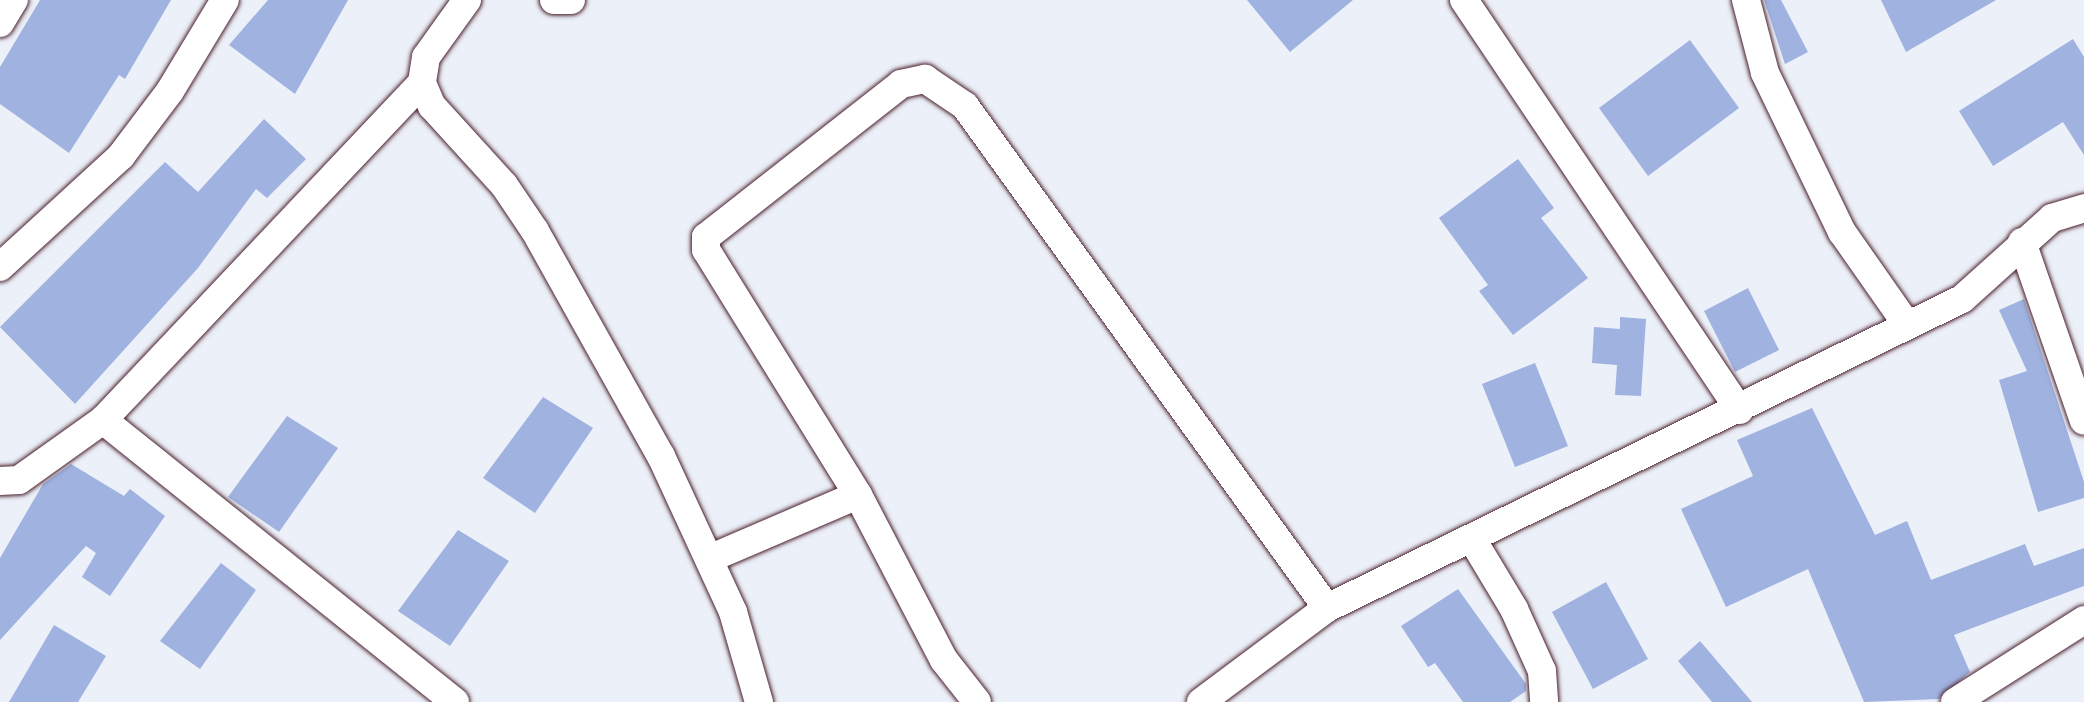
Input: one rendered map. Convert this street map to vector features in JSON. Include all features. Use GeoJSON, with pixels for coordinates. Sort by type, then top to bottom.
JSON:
{"type":"FeatureCollection","features":[{"type":"Feature","properties":{"kind":"street"},"geometry":{"type":"LineString","coordinates":[[0,23],[14,0]]}},
{"type":"Feature","properties":{"kind":"street"},"geometry":{"type":"LineString","coordinates":[[0,267],[121,156],[170,91],[225,0]]}},
{"type":"Feature","properties":{"kind":"street"},"geometry":{"type":"LineString","coordinates":[[467,0],[426,57],[422,83],[432,106],[504,185],[535,231],[711,558],[759,702]]}},
{"type":"Feature","properties":{"kind":"street"},"geometry":{"type":"LineString","coordinates":[[554,0],[571,0]]}},
{"type":"Feature","properties":{"kind":"street"},"geometry":{"type":"LineString","coordinates":[[1464,0],[1739,410]]}},
{"type":"Feature","properties":{"kind":"street"},"geometry":{"type":"LineString","coordinates":[[1746,0],[1765,73],[1842,232],[1907,325]]}},
{"type":"Feature","properties":{"kind":"street"},"geometry":{"type":"LineString","coordinates":[[977,702],[944,660],[858,495],[706,250],[706,237],[901,84],[925,79],[965,106],[1327,608]]}},
{"type":"Feature","properties":{"kind":"street"},"geometry":{"type":"LineString","coordinates":[[0,481],[19,480],[103,420],[422,83]]}},
{"type":"Feature","properties":{"kind":"street"},"geometry":{"type":"LineString","coordinates":[[1201,702],[1327,608],[1739,410],[1907,325],[1992,278],[2022,242],[2052,218],[2084,208]]}},
{"type":"Feature","properties":{"kind":"street"},"geometry":{"type":"LineString","coordinates":[[2022,242],[2084,421]]}},
{"type":"Feature","properties":{"kind":"street"},"geometry":{"type":"LineString","coordinates":[[103,420],[455,702]]}},
{"type":"Feature","properties":{"kind":"street"},"geometry":{"type":"LineString","coordinates":[[711,558],[858,495]]}},
{"type":"Feature","properties":{"kind":"street"},"geometry":{"type":"LineString","coordinates":[[1472,539],[1514,609],[1542,671],[1544,702]]}},
{"type":"Feature","properties":{"kind":"street"},"geometry":{"type":"LineString","coordinates":[[1955,702],[2084,620]]}},
{"type":"Feature","properties":{"kind":"building"},"geometry":{"type":"Polygon","coordinates":[[[40,0],[171,0],[125,79],[119,75],[69,153],[0,104],[0,67],[40,0]]]}},
{"type":"Feature","properties":{"kind":"building"},"geometry":{"type":"Polygon","coordinates":[[[268,0],[348,0],[295,94],[229,45],[268,0]]]}},
{"type":"Feature","properties":{"kind":"building"},"geometry":{"type":"Polygon","coordinates":[[[1247,0],[1353,0],[1290,52],[1247,0]]]}},
{"type":"Feature","properties":{"kind":"building"},"geometry":{"type":"Polygon","coordinates":[[[1764,0],[1781,0],[1808,52],[1785,64],[1764,0]]]}},
{"type":"Feature","properties":{"kind":"building"},"geometry":{"type":"Polygon","coordinates":[[[1881,0],[1996,0],[1906,52],[1881,0]]]}},
{"type":"Feature","properties":{"kind":"building"},"geometry":{"type":"Polygon","coordinates":[[[2073,39],[2084,57],[2084,155],[2063,122],[1993,166],[1959,111],[2073,39]]]}},
{"type":"Feature","properties":{"kind":"building"},"geometry":{"type":"Polygon","coordinates":[[[1690,40],[1739,108],[1648,176],[1599,108],[1690,40]]]}},
{"type":"Feature","properties":{"kind":"building"},"geometry":{"type":"Polygon","coordinates":[[[264,119],[306,159],[267,198],[256,189],[198,268],[75,404],[0,327],[165,162],[198,192],[264,119]]]}},
{"type":"Feature","properties":{"kind":"building"},"geometry":{"type":"Polygon","coordinates":[[[1518,159],[1554,208],[1541,218],[1588,278],[1513,335],[1479,291],[1488,285],[1439,218],[1518,159]]]}},
{"type":"Feature","properties":{"kind":"building"},"geometry":{"type":"Polygon","coordinates":[[[1748,288],[1779,350],[1735,372],[1704,311],[1748,288]]]}},
{"type":"Feature","properties":{"kind":"building"},"geometry":{"type":"Polygon","coordinates":[[[2024,299],[2084,482],[2084,498],[2038,512],[1999,380],[2027,371],[1999,310],[2024,299]]]}},
{"type":"Feature","properties":{"kind":"building"},"geometry":{"type":"Polygon","coordinates":[[[1620,317],[1646,319],[1641,396],[1615,395],[1617,365],[1592,363],[1594,327],[1620,329],[1620,317]]]}},
{"type":"Feature","properties":{"kind":"building"},"geometry":{"type":"Polygon","coordinates":[[[1535,363],[1568,446],[1515,467],[1482,384],[1535,363]]]}},
{"type":"Feature","properties":{"kind":"building"},"geometry":{"type":"Polygon","coordinates":[[[543,397],[593,428],[535,513],[483,478],[543,397]]]}},
{"type":"Feature","properties":{"kind":"building"},"geometry":{"type":"Polygon","coordinates":[[[1812,408],[1875,535],[1907,521],[1931,580],[2025,544],[2034,566],[2084,548],[2084,586],[1954,635],[1970,672],[1939,699],[1864,702],[1808,569],[1726,607],[1681,509],[1753,476],[1737,440],[1812,408]]]}},
{"type":"Feature","properties":{"kind":"building"},"geometry":{"type":"Polygon","coordinates":[[[287,416],[338,448],[279,532],[228,497],[287,416]]]}},
{"type":"Feature","properties":{"kind":"building"},"geometry":{"type":"Polygon","coordinates":[[[71,464],[124,496],[130,489],[165,516],[110,596],[82,577],[96,553],[86,546],[0,640],[0,558],[43,484],[71,464]]]}},
{"type":"Feature","properties":{"kind":"building"},"geometry":{"type":"Polygon","coordinates":[[[458,530],[509,561],[450,646],[398,611],[458,530]]]}},
{"type":"Feature","properties":{"kind":"building"},"geometry":{"type":"Polygon","coordinates":[[[221,563],[256,590],[200,669],[160,641],[221,563]]]}},
{"type":"Feature","properties":{"kind":"building"},"geometry":{"type":"Polygon","coordinates":[[[1606,582],[1648,659],[1593,689],[1552,612],[1606,582]]]}},
{"type":"Feature","properties":{"kind":"building"},"geometry":{"type":"Polygon","coordinates":[[[1458,589],[1526,684],[1526,691],[1510,702],[1463,702],[1435,663],[1428,667],[1401,626],[1458,589]]]}},
{"type":"Feature","properties":{"kind":"building"},"geometry":{"type":"Polygon","coordinates":[[[54,625],[106,656],[78,702],[9,702],[54,625]]]}},
{"type":"Feature","properties":{"kind":"building"},"geometry":{"type":"Polygon","coordinates":[[[1700,641],[1752,702],[1712,702],[1678,661],[1700,641]]]}}]}
